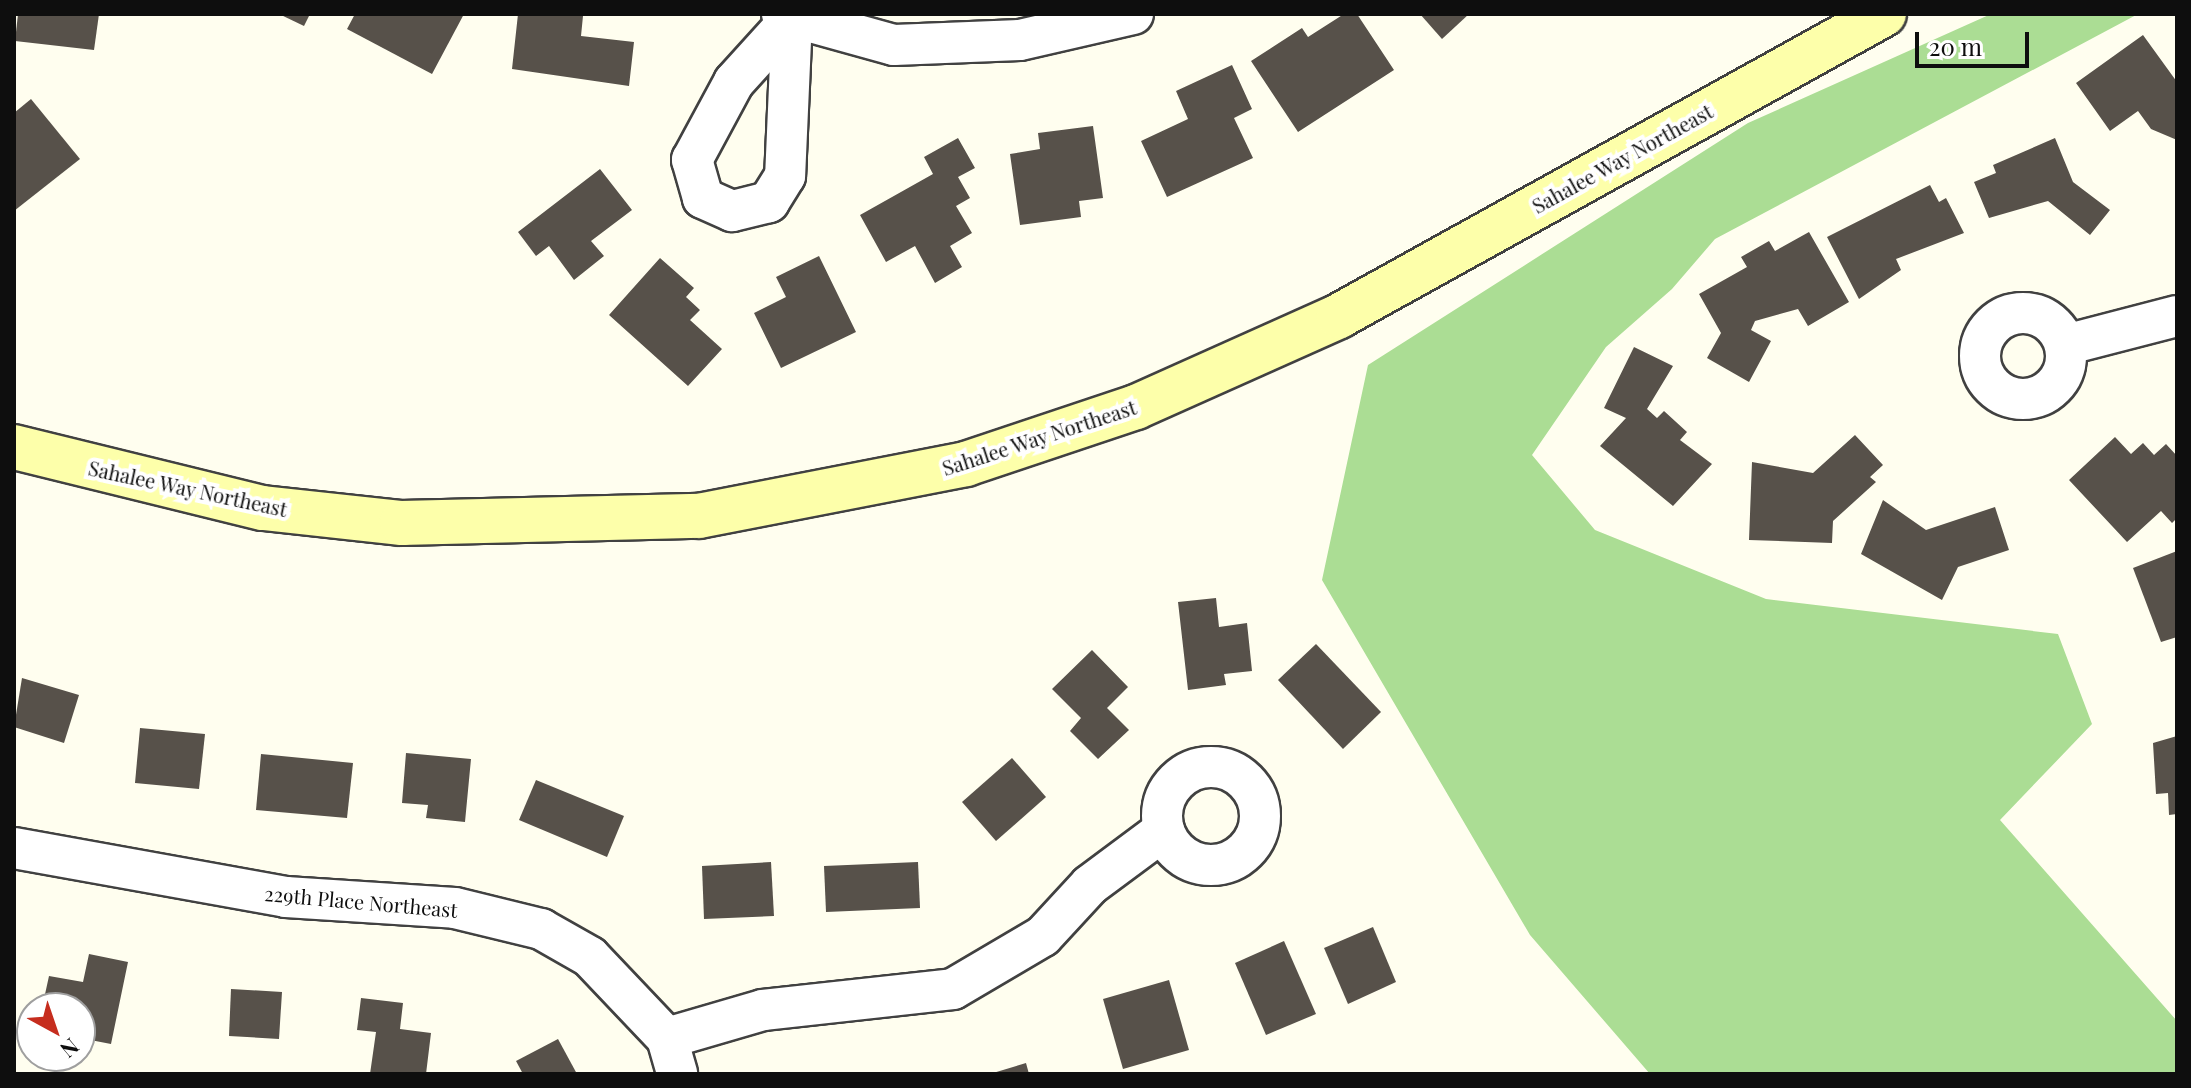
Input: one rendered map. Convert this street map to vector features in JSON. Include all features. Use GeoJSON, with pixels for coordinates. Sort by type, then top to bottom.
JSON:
{"type":"FeatureCollection","features":[{"type":"Feature","properties":{"kind":"main road","name":"Sahalee Way Northeast"},"geometry":{"type":"LineString","coordinates":[[14,447],[263,508],[402,523],[699,516],[966,464],[1136,407],[1339,316],[1884,14]]}},
{"type":"Feature","properties":{"kind":"street"},"geometry":{"type":"LineString","coordinates":[[787,16],[894,45],[1133,14]]}},
{"type":"Feature","properties":{"kind":"street"},"geometry":{"type":"LineString","coordinates":[[2065,345],[2177,316]]}},
{"type":"Feature","properties":{"kind":"street","name":"229th Place Northeast"},"geometry":{"type":"LineString","coordinates":[[14,848],[286,897],[455,908],[541,929],[601,966],[672,1056],[763,1010],[953,989],[1043,936],[1090,885],[1164,830]]}},
{"type":"Feature","properties":{"kind":"green space"},"geometry":{"type":"Polygon","coordinates":[[[1991,14],[2138,14],[1715,239],[1672,289],[1606,347],[1532,455],[1595,530],[1766,599],[2058,634],[2092,724],[2000,820],[2177,1021],[2177,1074],[1650,1074],[1530,935],[1322,580],[1368,365],[1748,123],[1991,14]]]}},
{"type":"Feature","properties":{"kind":"building"},"geometry":{"type":"Polygon","coordinates":[[[18,14],[99,14],[94,50],[15,41],[18,14]]]}},
{"type":"Feature","properties":{"kind":"building"},"geometry":{"type":"Polygon","coordinates":[[[279,14],[310,14],[304,26],[279,14]]]}},
{"type":"Feature","properties":{"kind":"building"},"geometry":{"type":"Polygon","coordinates":[[[355,14],[464,14],[432,74],[347,29],[355,14]]]}},
{"type":"Feature","properties":{"kind":"building"},"geometry":{"type":"Polygon","coordinates":[[[518,14],[583,16],[581,36],[634,42],[629,86],[512,69],[518,14]]]}},
{"type":"Feature","properties":{"kind":"building"},"geometry":{"type":"Polygon","coordinates":[[[1344,14],[1357,14],[1394,70],[1298,132],[1251,61],[1302,28],[1308,37],[1344,14]]]}},
{"type":"Feature","properties":{"kind":"building"},"geometry":{"type":"Polygon","coordinates":[[[1420,14],[1469,14],[1442,39],[1420,14]]]}},
{"type":"Feature","properties":{"kind":"building"},"geometry":{"type":"Polygon","coordinates":[[[2143,35],[2177,82],[2177,140],[2151,129],[2138,111],[2110,131],[2076,83],[2143,35]]]}},
{"type":"Feature","properties":{"kind":"building"},"geometry":{"type":"Polygon","coordinates":[[[1232,65],[1252,109],[1234,118],[1253,158],[1167,197],[1141,141],[1188,119],[1176,91],[1232,65]]]}},
{"type":"Feature","properties":{"kind":"building"},"geometry":{"type":"Polygon","coordinates":[[[31,99],[80,159],[14,211],[14,113],[31,99]]]}},
{"type":"Feature","properties":{"kind":"building"},"geometry":{"type":"Polygon","coordinates":[[[1093,126],[1103,198],[1079,201],[1081,217],[1020,225],[1010,154],[1040,149],[1038,133],[1093,126]]]}},
{"type":"Feature","properties":{"kind":"building"},"geometry":{"type":"Polygon","coordinates":[[[958,138],[975,168],[958,177],[970,198],[956,206],[972,233],[950,246],[962,267],[935,283],[915,246],[886,262],[860,215],[933,174],[924,157],[958,138]]]}},
{"type":"Feature","properties":{"kind":"building"},"geometry":{"type":"Polygon","coordinates":[[[2055,138],[2073,182],[2110,210],[2090,235],[2048,201],[1989,218],[1974,182],[1996,173],[1993,165],[2055,138]]]}},
{"type":"Feature","properties":{"kind":"building"},"geometry":{"type":"Polygon","coordinates":[[[600,169],[632,210],[591,241],[604,256],[574,280],[549,246],[536,256],[518,232],[600,169]]]}},
{"type":"Feature","properties":{"kind":"building"},"geometry":{"type":"Polygon","coordinates":[[[1930,185],[1939,202],[1946,198],[1964,233],[1896,259],[1901,270],[1859,299],[1827,237],[1930,185]]]}},
{"type":"Feature","properties":{"kind":"building"},"geometry":{"type":"Polygon","coordinates":[[[1809,232],[1849,302],[1808,326],[1798,309],[1755,321],[1751,330],[1771,341],[1749,382],[1707,358],[1721,333],[1699,294],[1747,267],[1741,257],[1769,241],[1775,251],[1809,232]]]}},
{"type":"Feature","properties":{"kind":"building"},"geometry":{"type":"Polygon","coordinates":[[[819,256],[856,332],[781,368],[754,313],[786,297],[776,277],[819,256]]]}},
{"type":"Feature","properties":{"kind":"building"},"geometry":{"type":"Polygon","coordinates":[[[660,258],[694,288],[686,297],[700,310],[690,320],[722,349],[688,386],[609,315],[660,258]]]}},
{"type":"Feature","properties":{"kind":"building"},"geometry":{"type":"Polygon","coordinates":[[[1634,347],[1673,366],[1647,409],[1657,418],[1664,411],[1687,432],[1680,440],[1712,464],[1673,506],[1600,446],[1626,418],[1604,408],[1634,347]]]}},
{"type":"Feature","properties":{"kind":"building"},"geometry":{"type":"Polygon","coordinates":[[[1855,435],[1883,465],[1870,477],[1876,482],[1833,521],[1832,543],[1749,540],[1752,462],[1813,473],[1855,435]]]}},
{"type":"Feature","properties":{"kind":"building"},"geometry":{"type":"Polygon","coordinates":[[[2115,437],[2131,454],[2143,443],[2154,455],[2166,444],[2177,456],[2177,518],[2172,523],[2161,511],[2127,542],[2069,480],[2115,437]]]}},
{"type":"Feature","properties":{"kind":"building"},"geometry":{"type":"Polygon","coordinates":[[[1883,500],[1926,530],[1995,507],[2009,550],[1958,567],[1942,600],[1861,554],[1883,500]]]}},
{"type":"Feature","properties":{"kind":"building"},"geometry":{"type":"Polygon","coordinates":[[[2177,551],[2177,637],[2161,642],[2133,568],[2177,551]]]}},
{"type":"Feature","properties":{"kind":"building"},"geometry":{"type":"Polygon","coordinates":[[[1216,598],[1219,627],[1247,623],[1252,671],[1224,674],[1226,685],[1188,690],[1178,602],[1216,598]]]}},
{"type":"Feature","properties":{"kind":"building"},"geometry":{"type":"Polygon","coordinates":[[[1316,644],[1381,712],[1343,749],[1278,680],[1316,644]]]}},
{"type":"Feature","properties":{"kind":"building"},"geometry":{"type":"Polygon","coordinates":[[[1092,650],[1128,687],[1107,708],[1129,730],[1098,759],[1070,731],[1081,718],[1052,689],[1092,650]]]}},
{"type":"Feature","properties":{"kind":"building"},"geometry":{"type":"Polygon","coordinates":[[[22,678],[79,695],[64,743],[14,727],[22,678]]]}},
{"type":"Feature","properties":{"kind":"building"},"geometry":{"type":"Polygon","coordinates":[[[140,728],[205,734],[199,789],[135,783],[140,728]]]}},
{"type":"Feature","properties":{"kind":"building"},"geometry":{"type":"Polygon","coordinates":[[[2177,736],[2177,814],[2169,815],[2168,793],[2156,794],[2153,743],[2177,736]]]}},
{"type":"Feature","properties":{"kind":"building"},"geometry":{"type":"Polygon","coordinates":[[[406,753],[471,759],[465,822],[426,818],[428,805],[402,803],[406,753]]]}},
{"type":"Feature","properties":{"kind":"building"},"geometry":{"type":"Polygon","coordinates":[[[261,754],[353,763],[347,818],[256,810],[261,754]]]}},
{"type":"Feature","properties":{"kind":"building"},"geometry":{"type":"Polygon","coordinates":[[[1012,758],[1046,797],[996,841],[962,802],[1012,758]]]}},
{"type":"Feature","properties":{"kind":"building"},"geometry":{"type":"Polygon","coordinates":[[[536,780],[624,816],[607,857],[519,820],[536,780]]]}},
{"type":"Feature","properties":{"kind":"building"},"geometry":{"type":"Polygon","coordinates":[[[771,862],[774,916],[704,919],[702,866],[771,862]]]}},
{"type":"Feature","properties":{"kind":"building"},"geometry":{"type":"Polygon","coordinates":[[[918,862],[920,908],[826,912],[824,866],[918,862]]]}},
{"type":"Feature","properties":{"kind":"building"},"geometry":{"type":"Polygon","coordinates":[[[1373,927],[1396,982],[1348,1004],[1324,948],[1373,927]]]}},
{"type":"Feature","properties":{"kind":"building"},"geometry":{"type":"Polygon","coordinates":[[[1284,941],[1316,1014],[1266,1035],[1235,963],[1284,941]]]}},
{"type":"Feature","properties":{"kind":"building"},"geometry":{"type":"Polygon","coordinates":[[[89,954],[128,962],[111,1044],[96,1041],[96,992],[46,992],[49,976],[83,982],[89,954]]]}},
{"type":"Feature","properties":{"kind":"building"},"geometry":{"type":"Polygon","coordinates":[[[1169,980],[1189,1050],[1123,1069],[1103,999],[1169,980]]]}},
{"type":"Feature","properties":{"kind":"building"},"geometry":{"type":"Polygon","coordinates":[[[231,989],[282,992],[279,1039],[229,1036],[231,989]]]}},
{"type":"Feature","properties":{"kind":"building"},"geometry":{"type":"Polygon","coordinates":[[[361,998],[403,1003],[400,1029],[431,1033],[426,1074],[370,1074],[376,1032],[357,1030],[361,998]]]}},
{"type":"Feature","properties":{"kind":"building"},"geometry":{"type":"Polygon","coordinates":[[[558,1039],[577,1074],[523,1074],[516,1061],[558,1039]]]}},
{"type":"Feature","properties":{"kind":"building"},"geometry":{"type":"Polygon","coordinates":[[[1026,1063],[1029,1074],[993,1073],[1026,1063]]]}}]}
